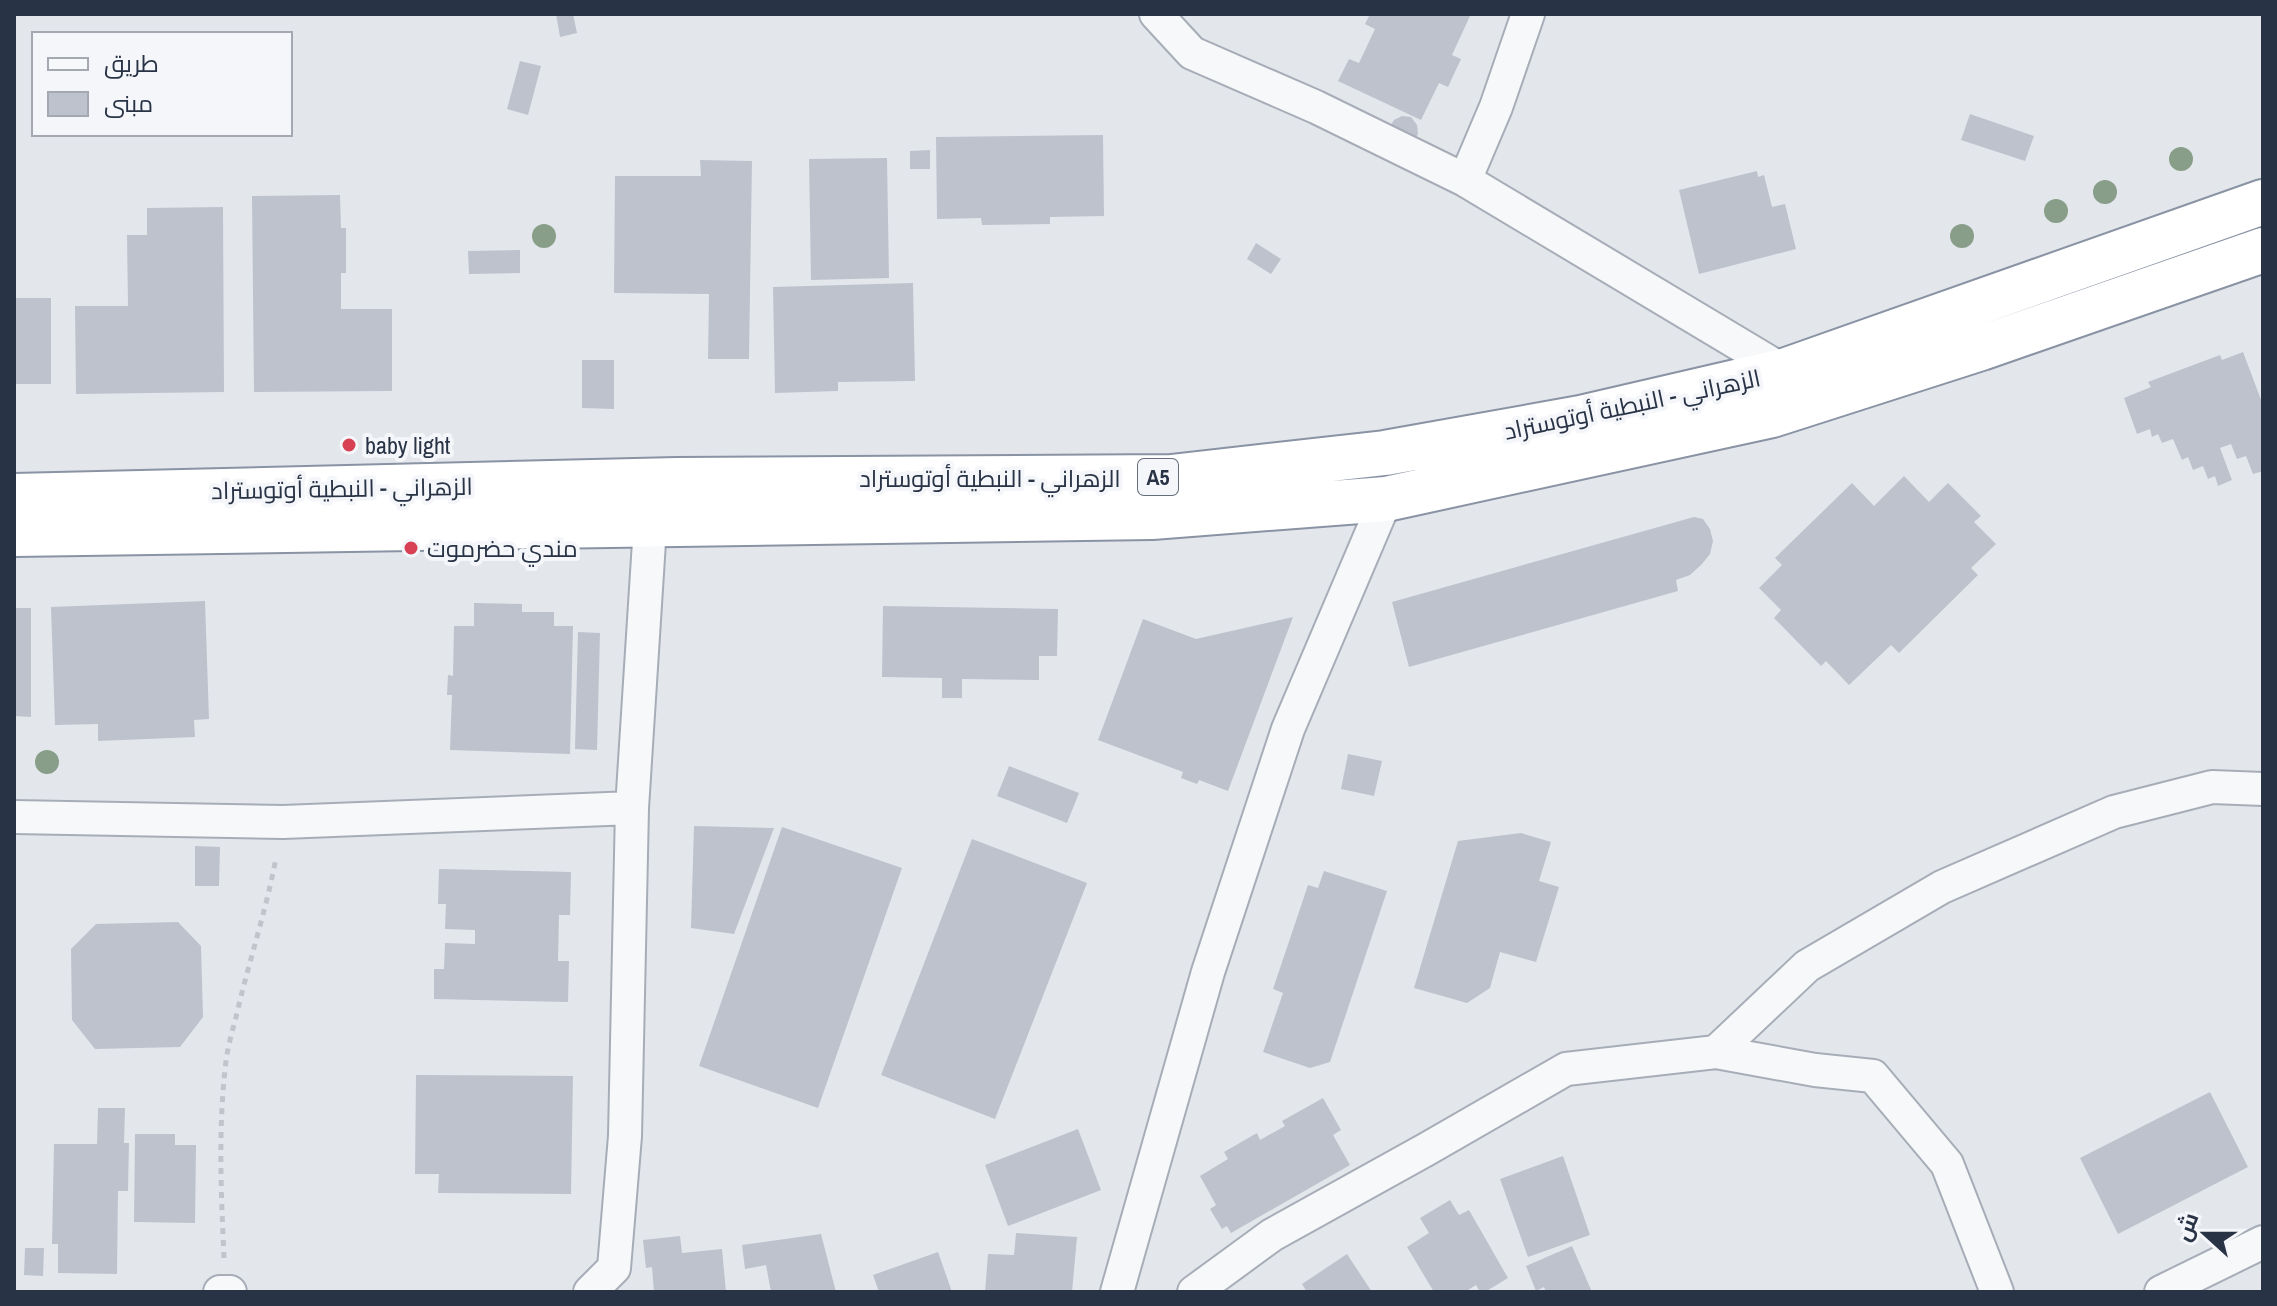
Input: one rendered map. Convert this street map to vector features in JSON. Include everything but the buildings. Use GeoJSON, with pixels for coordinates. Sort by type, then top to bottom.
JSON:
{"type":"FeatureCollection","features":[{"type":"Feature","properties":{"kind":"highway","name":"الزهراني - النبطية أوتوستراد"},"geometry":{"type":"LineString","coordinates":[[14,496],[677,480],[1171,477],[1385,453],[1581,418],[1784,371],[2263,202]]}},
{"type":"Feature","properties":{"kind":"highway","name":"الزهراني - النبطية أوتوستراد"},"geometry":{"type":"LineString","coordinates":[[14,534],[1152,517],[1386,499],[1772,415],[1981,348],[2263,250]]}},
{"type":"Feature","properties":{"kind":"street"},"geometry":{"type":"LineString","coordinates":[[1156,14],[1192,53],[1316,107],[1465,180],[1784,371]]}},
{"type":"Feature","properties":{"kind":"street"},"geometry":{"type":"LineString","coordinates":[[1465,180],[1496,107],[1528,14]]}},
{"type":"Feature","properties":{"kind":"street"},"geometry":{"type":"LineString","coordinates":[[1117,1292],[1208,972],[1288,729],[1386,499]]}},
{"type":"Feature","properties":{"kind":"street"},"geometry":{"type":"LineString","coordinates":[[590,1292],[614,1268],[625,1136],[632,808],[650,526]]}},
{"type":"Feature","properties":{"kind":"street"},"geometry":{"type":"LineString","coordinates":[[1716,1052],[1807,966],[1942,887],[2114,812],[2212,787],[2263,789]]}},
{"type":"Feature","properties":{"kind":"street"},"geometry":{"type":"LineString","coordinates":[[14,817],[283,822],[632,808]]}},
{"type":"Feature","properties":{"kind":"street"},"geometry":{"type":"LineString","coordinates":[[1194,1292],[1272,1235],[1566,1069],[1716,1052],[1815,1070],[1873,1076],[1947,1164],[1997,1292]]}},
{"type":"Feature","properties":{"kind":"street"},"geometry":{"type":"LineString","coordinates":[[2161,1292],[2263,1242]]}},
{"type":"Feature","properties":{"kind":"path"},"geometry":{"type":"LineString","coordinates":[[225,1292],[221,1125],[226,1058],[268,899],[283,822]]}},
{"type":"Feature","properties":{"kind":"place","name":"baby light"},"geometry":{"type":"Point","coordinates":[349,445]}},
{"type":"Feature","properties":{"kind":"place","name":"مندي حضرموت"},"geometry":{"type":"Point","coordinates":[411,548]}}]}
